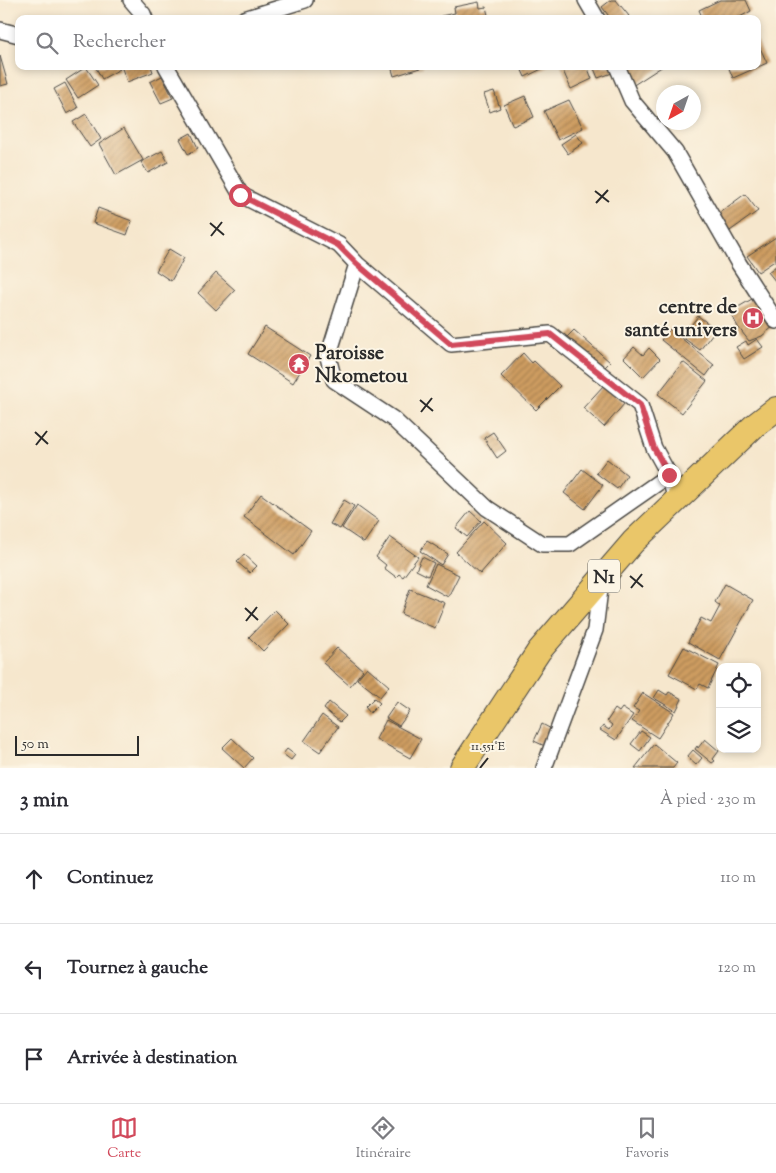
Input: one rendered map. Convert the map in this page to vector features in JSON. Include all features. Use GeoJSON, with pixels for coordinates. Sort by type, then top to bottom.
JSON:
{"type":"FeatureCollection","features":[{"type":"Feature","properties":{"kind":"highway","name":"N1"},"geometry":{"type":"LineString","coordinates":[[462,768],[539,651],[632,542],[754,426],[776,409]]}},
{"type":"Feature","properties":{"kind":"street"},"geometry":{"type":"LineString","coordinates":[[131,0],[143,15]]}},
{"type":"Feature","properties":{"kind":"street"},"geometry":{"type":"LineString","coordinates":[[257,15],[305,0]]}},
{"type":"Feature","properties":{"kind":"street"},"geometry":{"type":"LineString","coordinates":[[586,0],[595,15]]}},
{"type":"Feature","properties":{"kind":"street"},"geometry":{"type":"LineString","coordinates":[[0,30],[15,34]]}},
{"type":"Feature","properties":{"kind":"street"},"geometry":{"type":"LineString","coordinates":[[168,70],[240,195],[338,245],[357,264],[451,344],[550,334],[640,405],[654,448],[669,475],[676,501]]}},
{"type":"Feature","properties":{"kind":"street"},"geometry":{"type":"LineString","coordinates":[[619,70],[632,101],[674,152],[739,264],[776,321]]}},
{"type":"Feature","properties":{"kind":"street"},"geometry":{"type":"LineString","coordinates":[[357,264],[328,357],[334,380],[393,420],[487,508],[542,544],[570,544],[669,475]]}},
{"type":"Feature","properties":{"kind":"street"},"geometry":{"type":"LineString","coordinates":[[544,768],[595,630],[601,579]]}},
{"type":"Feature","properties":{"kind":"building"},"geometry":{"type":"Polygon","coordinates":[[[611,0],[616,0],[628,15],[608,15],[602,7],[611,0]]]}},
{"type":"Feature","properties":{"kind":"building"},"geometry":{"type":"Polygon","coordinates":[[[720,0],[746,0],[751,11],[744,15],[701,15],[699,10],[720,0]]]}},
{"type":"Feature","properties":{"kind":"building"},"geometry":{"type":"Polygon","coordinates":[[[479,2],[480,8],[486,7],[488,15],[446,15],[455,13],[454,7],[479,2]]]}},
{"type":"Feature","properties":{"kind":"building"},"geometry":{"type":"Polygon","coordinates":[[[761,50],[767,63],[761,66],[761,50]]]}},
{"type":"Feature","properties":{"kind":"building"},"geometry":{"type":"Polygon","coordinates":[[[0,56],[8,84],[0,86],[0,56]]]}},
{"type":"Feature","properties":{"kind":"building"},"geometry":{"type":"Polygon","coordinates":[[[81,70],[88,70],[98,85],[78,98],[66,80],[81,70]]]}},
{"type":"Feature","properties":{"kind":"building"},"geometry":{"type":"Polygon","coordinates":[[[97,70],[118,70],[102,79],[97,70]]]}},
{"type":"Feature","properties":{"kind":"building"},"geometry":{"type":"Polygon","coordinates":[[[122,70],[152,70],[153,72],[127,82],[122,70]]]}},
{"type":"Feature","properties":{"kind":"building"},"geometry":{"type":"Polygon","coordinates":[[[392,70],[413,70],[394,76],[392,70]]]}},
{"type":"Feature","properties":{"kind":"building"},"geometry":{"type":"Polygon","coordinates":[[[522,70],[540,70],[525,77],[522,70]]]}},
{"type":"Feature","properties":{"kind":"building"},"geometry":{"type":"Polygon","coordinates":[[[563,70],[589,70],[592,79],[571,89],[563,70]]]}},
{"type":"Feature","properties":{"kind":"building"},"geometry":{"type":"Polygon","coordinates":[[[595,70],[614,70],[615,72],[598,78],[595,70]]]}},
{"type":"Feature","properties":{"kind":"building"},"geometry":{"type":"Polygon","coordinates":[[[618,70],[657,70],[629,88],[618,70]]]}},
{"type":"Feature","properties":{"kind":"building"},"geometry":{"type":"Polygon","coordinates":[[[730,70],[751,70],[733,78],[730,70]]]}},
{"type":"Feature","properties":{"kind":"building"},"geometry":{"type":"Polygon","coordinates":[[[162,76],[173,98],[161,103],[150,82],[162,76]]]}},
{"type":"Feature","properties":{"kind":"building"},"geometry":{"type":"Polygon","coordinates":[[[65,83],[78,108],[67,114],[54,89],[65,83]]]}},
{"type":"Feature","properties":{"kind":"building"},"geometry":{"type":"Polygon","coordinates":[[[494,91],[500,108],[490,112],[484,94],[494,91]]]}},
{"type":"Feature","properties":{"kind":"building"},"geometry":{"type":"Polygon","coordinates":[[[525,96],[534,117],[513,126],[504,105],[525,96]]]}},
{"type":"Feature","properties":{"kind":"building"},"geometry":{"type":"Polygon","coordinates":[[[569,100],[583,128],[558,140],[544,111],[569,100]]]}},
{"type":"Feature","properties":{"kind":"building"},"geometry":{"type":"Polygon","coordinates":[[[86,114],[101,139],[90,147],[73,122],[86,114]]]}},
{"type":"Feature","properties":{"kind":"building"},"geometry":{"type":"Polygon","coordinates":[[[124,128],[143,160],[116,175],[99,144],[124,128]]]}},
{"type":"Feature","properties":{"kind":"building"},"geometry":{"type":"Polygon","coordinates":[[[191,133],[198,148],[188,154],[180,139],[191,133]]]}},
{"type":"Feature","properties":{"kind":"building"},"geometry":{"type":"Polygon","coordinates":[[[576,134],[583,143],[568,154],[561,144],[576,134]]]}},
{"type":"Feature","properties":{"kind":"building"},"geometry":{"type":"Polygon","coordinates":[[[162,151],[168,162],[148,173],[141,162],[162,151]]]}},
{"type":"Feature","properties":{"kind":"building"},"geometry":{"type":"Polygon","coordinates":[[[745,194],[758,211],[727,233],[715,216],[745,194]]]}},
{"type":"Feature","properties":{"kind":"building"},"geometry":{"type":"Polygon","coordinates":[[[98,208],[132,221],[127,235],[93,223],[98,208]]]}},
{"type":"Feature","properties":{"kind":"building"},"geometry":{"type":"Polygon","coordinates":[[[776,237],[776,260],[758,272],[747,256],[776,237]]]}},
{"type":"Feature","properties":{"kind":"building"},"geometry":{"type":"Polygon","coordinates":[[[169,249],[184,258],[171,281],[156,271],[169,249]]]}},
{"type":"Feature","properties":{"kind":"building"},"geometry":{"type":"Polygon","coordinates":[[[776,266],[776,282],[768,272],[776,266]]]}},
{"type":"Feature","properties":{"kind":"building"},"geometry":{"type":"Polygon","coordinates":[[[216,273],[235,290],[216,310],[198,293],[216,273]]]}},
{"type":"Feature","properties":{"kind":"building"},"geometry":{"type":"Polygon","coordinates":[[[757,296],[774,326],[762,336],[749,341],[738,327],[730,312],[757,296]]]}},
{"type":"Feature","properties":{"kind":"building"},"geometry":{"type":"Polygon","coordinates":[[[698,316],[716,329],[700,350],[682,337],[698,316]]]}},
{"type":"Feature","properties":{"kind":"building"},"geometry":{"type":"Polygon","coordinates":[[[265,327],[310,356],[293,383],[248,354],[265,327]]]}},
{"type":"Feature","properties":{"kind":"building"},"geometry":{"type":"Polygon","coordinates":[[[670,329],[714,365],[706,376],[661,340],[670,329]]]}},
{"type":"Feature","properties":{"kind":"building"},"geometry":{"type":"Polygon","coordinates":[[[574,330],[610,362],[601,371],[565,339],[574,330]]]}},
{"type":"Feature","properties":{"kind":"building"},"geometry":{"type":"Polygon","coordinates":[[[757,339],[763,347],[744,359],[736,347],[746,341],[748,345],[757,339]]]}},
{"type":"Feature","properties":{"kind":"building"},"geometry":{"type":"Polygon","coordinates":[[[634,347],[643,355],[649,348],[660,359],[643,377],[624,358],[634,347]]]}},
{"type":"Feature","properties":{"kind":"building"},"geometry":{"type":"Polygon","coordinates":[[[523,353],[560,386],[536,410],[501,376],[523,353]]]}},
{"type":"Feature","properties":{"kind":"building"},"geometry":{"type":"Polygon","coordinates":[[[683,362],[707,381],[682,413],[658,394],[683,362]]]}},
{"type":"Feature","properties":{"kind":"building"},"geometry":{"type":"Polygon","coordinates":[[[604,385],[625,403],[604,427],[583,408],[604,385]]]}},
{"type":"Feature","properties":{"kind":"building"},"geometry":{"type":"Polygon","coordinates":[[[493,432],[506,451],[497,458],[484,438],[493,432]]]}},
{"type":"Feature","properties":{"kind":"building"},"geometry":{"type":"Polygon","coordinates":[[[607,459],[627,475],[617,489],[596,473],[607,459]]]}},
{"type":"Feature","properties":{"kind":"building"},"geometry":{"type":"Polygon","coordinates":[[[582,469],[603,485],[585,509],[564,493],[582,469]]]}},
{"type":"Feature","properties":{"kind":"building"},"geometry":{"type":"Polygon","coordinates":[[[261,494],[311,531],[294,555],[244,517],[261,494]]]}},
{"type":"Feature","properties":{"kind":"building"},"geometry":{"type":"Polygon","coordinates":[[[344,500],[354,506],[340,529],[330,524],[344,500]]]}},
{"type":"Feature","properties":{"kind":"building"},"geometry":{"type":"Polygon","coordinates":[[[357,505],[379,521],[364,543],[342,528],[357,505]]]}},
{"type":"Feature","properties":{"kind":"building"},"geometry":{"type":"Polygon","coordinates":[[[470,511],[481,521],[467,537],[456,528],[470,511]]]}},
{"type":"Feature","properties":{"kind":"building"},"geometry":{"type":"Polygon","coordinates":[[[484,521],[507,543],[480,574],[456,552],[484,521]]]}},
{"type":"Feature","properties":{"kind":"building"},"geometry":{"type":"Polygon","coordinates":[[[390,537],[418,557],[403,577],[399,574],[396,577],[384,568],[386,565],[376,557],[390,537]]]}},
{"type":"Feature","properties":{"kind":"building"},"geometry":{"type":"Polygon","coordinates":[[[427,541],[448,554],[441,565],[420,551],[427,541]]]}},
{"type":"Feature","properties":{"kind":"building"},"geometry":{"type":"Polygon","coordinates":[[[244,554],[257,566],[250,573],[237,562],[244,554]]]}},
{"type":"Feature","properties":{"kind":"building"},"geometry":{"type":"Polygon","coordinates":[[[422,557],[434,563],[428,576],[416,570],[422,557]]]}},
{"type":"Feature","properties":{"kind":"building"},"geometry":{"type":"Polygon","coordinates":[[[436,564],[459,575],[448,597],[426,585],[436,564]]]}},
{"type":"Feature","properties":{"kind":"building"},"geometry":{"type":"Polygon","coordinates":[[[725,584],[753,600],[720,660],[688,642],[701,618],[711,623],[720,606],[715,602],[725,584]]]}},
{"type":"Feature","properties":{"kind":"building"},"geometry":{"type":"Polygon","coordinates":[[[410,589],[445,603],[435,628],[401,614],[410,589]]]}},
{"type":"Feature","properties":{"kind":"building"},"geometry":{"type":"Polygon","coordinates":[[[275,610],[289,624],[263,651],[249,637],[275,610]]]}},
{"type":"Feature","properties":{"kind":"building"},"geometry":{"type":"Polygon","coordinates":[[[684,647],[716,663],[716,671],[708,688],[700,684],[697,689],[669,674],[684,647]]]}},
{"type":"Feature","properties":{"kind":"building"},"geometry":{"type":"Polygon","coordinates":[[[337,648],[363,670],[350,686],[323,663],[337,648]]]}},
{"type":"Feature","properties":{"kind":"building"},"geometry":{"type":"Polygon","coordinates":[[[367,667],[389,686],[380,697],[357,679],[367,667]]]}},
{"type":"Feature","properties":{"kind":"building"},"geometry":{"type":"Polygon","coordinates":[[[659,690],[667,695],[669,692],[682,699],[676,711],[654,698],[659,690]]]}},
{"type":"Feature","properties":{"kind":"building"},"geometry":{"type":"Polygon","coordinates":[[[643,693],[674,713],[658,738],[632,721],[639,711],[633,708],[643,693]]]}},
{"type":"Feature","properties":{"kind":"building"},"geometry":{"type":"Polygon","coordinates":[[[374,698],[380,703],[370,713],[365,707],[374,698]]]}},
{"type":"Feature","properties":{"kind":"building"},"geometry":{"type":"Polygon","coordinates":[[[329,702],[346,716],[340,722],[324,709],[329,702]]]}},
{"type":"Feature","properties":{"kind":"building"},"geometry":{"type":"Polygon","coordinates":[[[397,702],[410,711],[399,726],[386,718],[397,702]]]}},
{"type":"Feature","properties":{"kind":"building"},"geometry":{"type":"Polygon","coordinates":[[[622,708],[633,715],[616,740],[600,730],[603,726],[609,730],[612,725],[607,721],[615,709],[619,712],[622,708]]]}},
{"type":"Feature","properties":{"kind":"building"},"geometry":{"type":"Polygon","coordinates":[[[322,715],[338,727],[320,752],[304,741],[322,715]]]}},
{"type":"Feature","properties":{"kind":"building"},"geometry":{"type":"Polygon","coordinates":[[[386,720],[421,739],[410,758],[376,739],[386,720]]]}},
{"type":"Feature","properties":{"kind":"building"},"geometry":{"type":"Polygon","coordinates":[[[542,724],[555,731],[547,747],[534,741],[542,724]]]}},
{"type":"Feature","properties":{"kind":"building"},"geometry":{"type":"Polygon","coordinates":[[[641,731],[650,737],[640,751],[631,744],[641,731]]]}},
{"type":"Feature","properties":{"kind":"building"},"geometry":{"type":"Polygon","coordinates":[[[232,738],[253,758],[244,768],[222,748],[232,738]]]}},
{"type":"Feature","properties":{"kind":"building"},"geometry":{"type":"Polygon","coordinates":[[[705,739],[716,748],[718,753],[713,759],[715,761],[712,763],[695,749],[697,746],[698,748],[705,739]]]}},
{"type":"Feature","properties":{"kind":"building"},"geometry":{"type":"Polygon","coordinates":[[[654,744],[677,763],[673,768],[635,768],[654,744]]]}},
{"type":"Feature","properties":{"kind":"building"},"geometry":{"type":"Polygon","coordinates":[[[287,749],[295,755],[291,760],[283,754],[287,749]]]}},
{"type":"Feature","properties":{"kind":"building"},"geometry":{"type":"Polygon","coordinates":[[[693,750],[702,758],[696,765],[687,757],[693,750]]]}},
{"type":"Feature","properties":{"kind":"place","name":"centre de santé univers"},"geometry":{"type":"Point","coordinates":[753,318]}},
{"type":"Feature","properties":{"kind":"place","name":"Paroisse Nkometou"},"geometry":{"type":"Point","coordinates":[299,364]}},
{"type":"Feature","properties":{"kind":"route"},"geometry":{"type":"LineString","coordinates":[[240,195],[338,245],[357,264],[451,344],[550,334],[640,405],[654,448],[669,475]]}}]}
